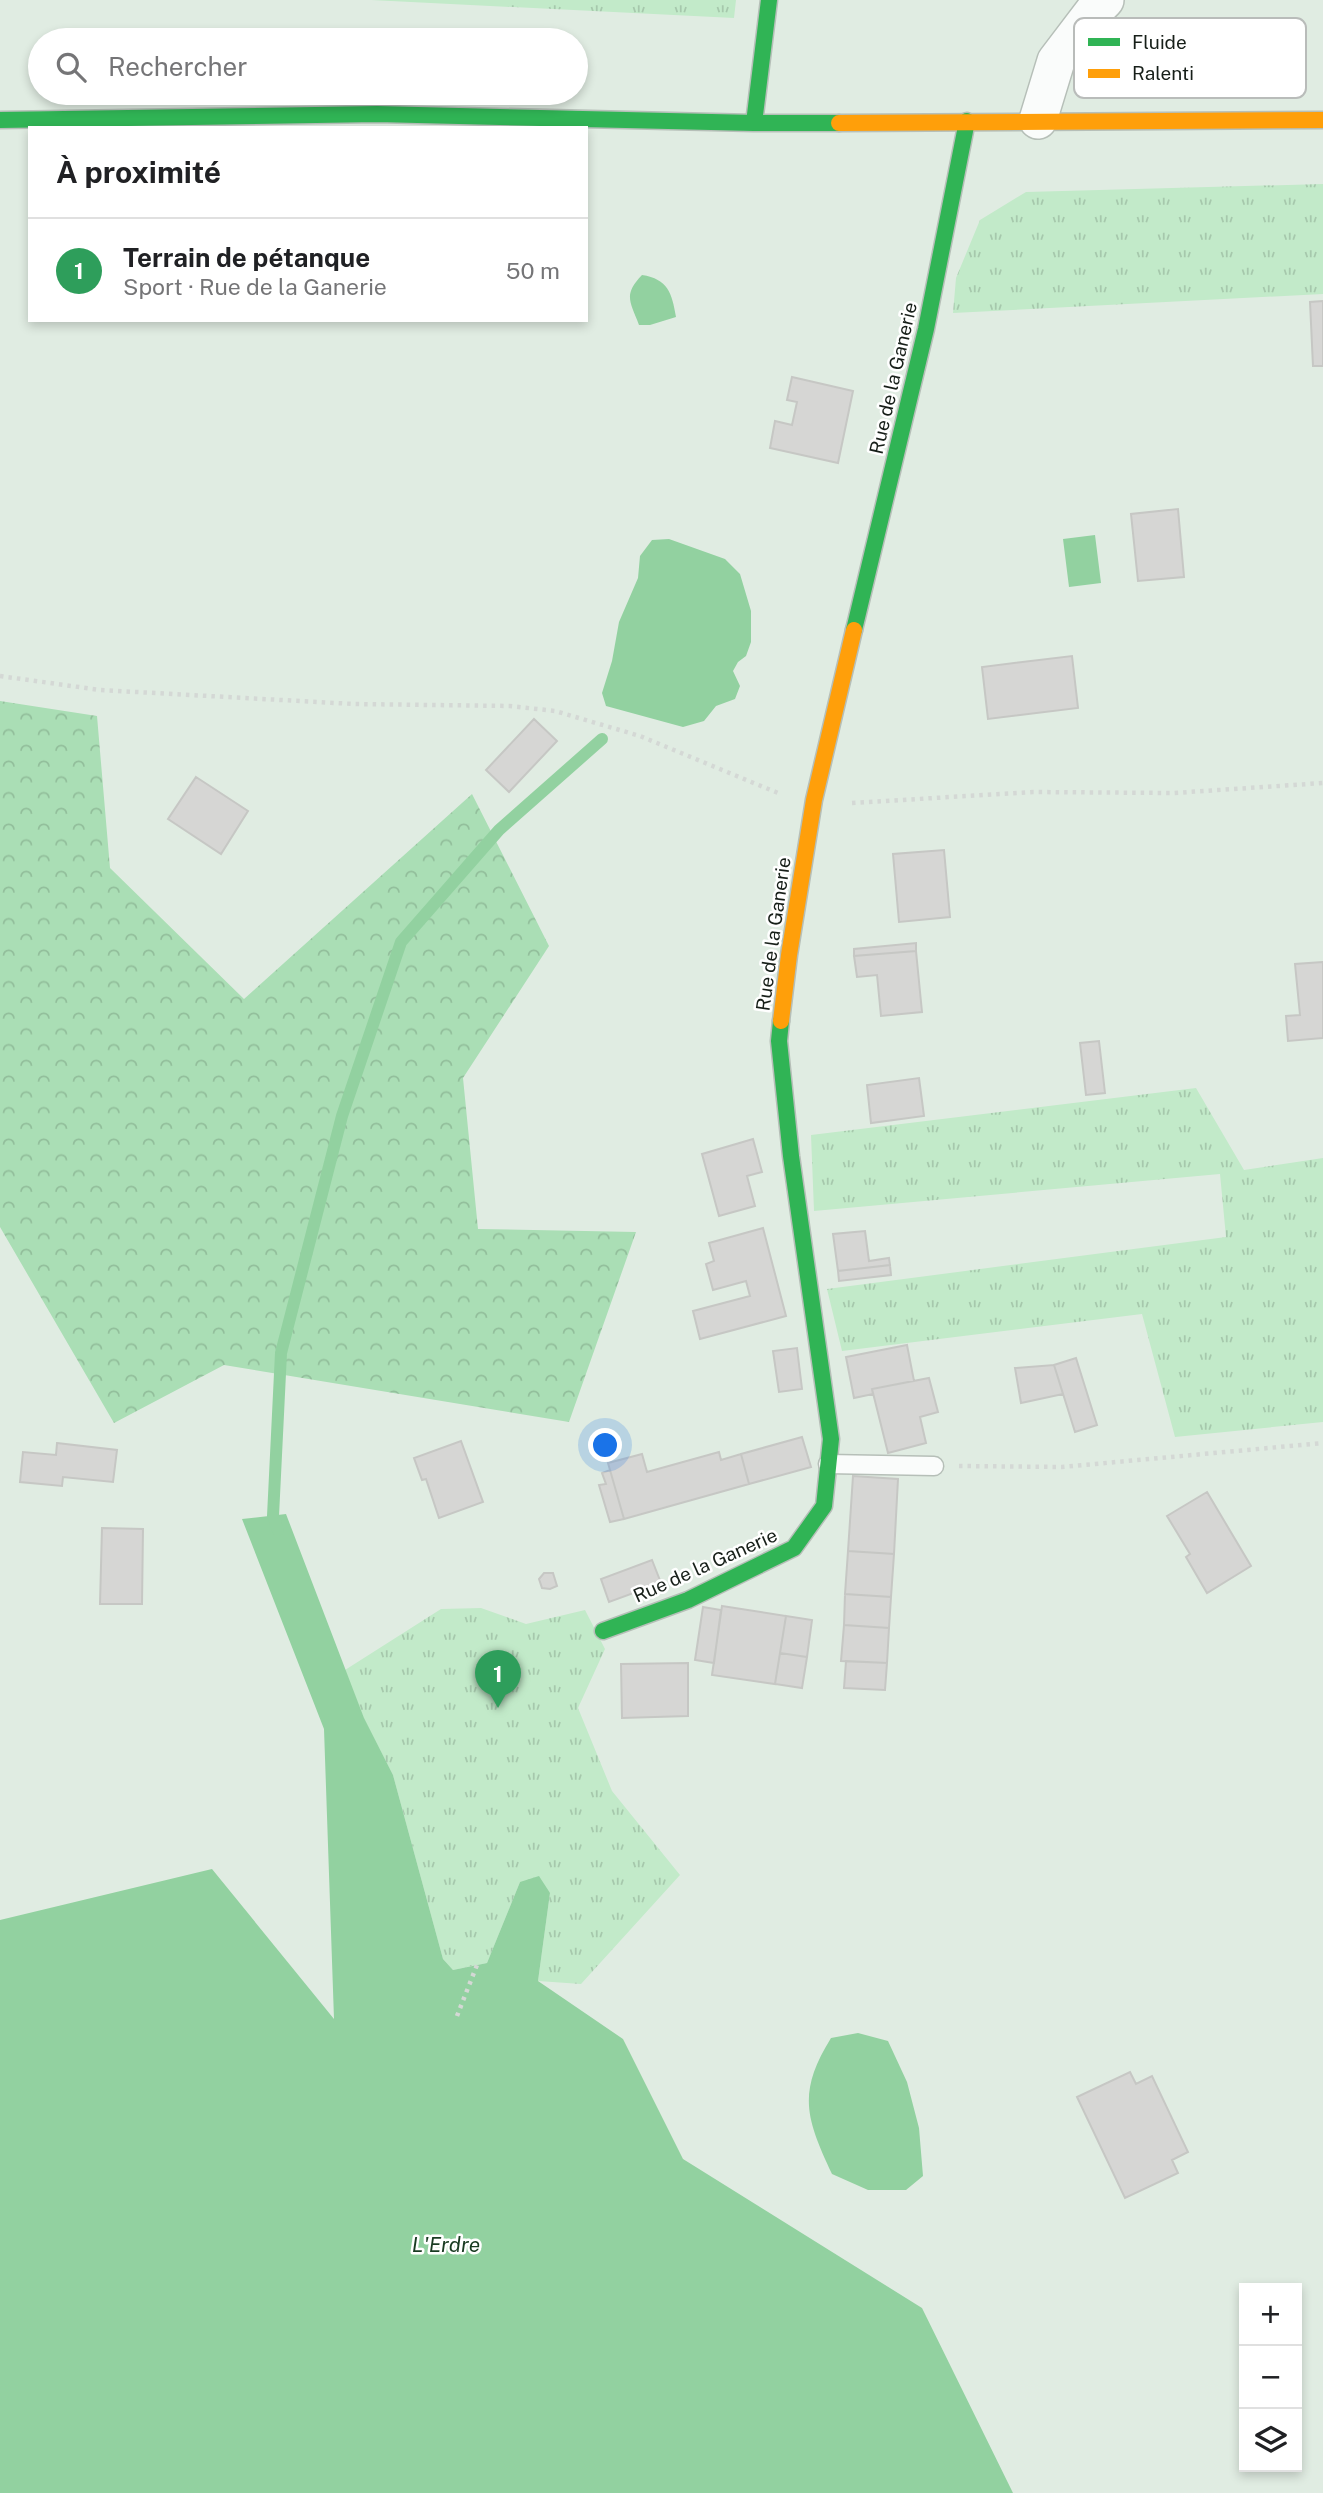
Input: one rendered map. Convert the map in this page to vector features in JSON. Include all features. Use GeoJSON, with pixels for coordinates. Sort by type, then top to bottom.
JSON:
{"type":"FeatureCollection","features":[{"type":"Feature","properties":{"kind":"street"},"geometry":{"type":"LineString","coordinates":[[754,123],[769,0]]}},
{"type":"Feature","properties":{"kind":"street"},"geometry":{"type":"LineString","coordinates":[[1091,18],[1105,0]]}},
{"type":"Feature","properties":{"kind":"street"},"geometry":{"type":"LineString","coordinates":[[1038,120],[1056,61],[1074,39]]}},
{"type":"Feature","properties":{"kind":"street"},"geometry":{"type":"LineString","coordinates":[[0,120],[377,114],[754,123],[1323,120]]}},
{"type":"Feature","properties":{"kind":"street","name":"Rue de la Ganerie"},"geometry":{"type":"LineString","coordinates":[[603,1631],[688,1600],[794,1548],[824,1506],[831,1439],[791,1156],[779,1041],[789,955],[814,800],[926,329],[967,121]]}},
{"type":"Feature","properties":{"kind":"lane"},"geometry":{"type":"LineString","coordinates":[[828,1464],[934,1466]]}},
{"type":"Feature","properties":{"kind":"path"},"geometry":{"type":"LineString","coordinates":[[0,676],[126,691],[354,704],[510,706],[555,710],[640,736],[790,797],[814,800],[858,803],[1032,792],[1174,793],[1323,783]]}},
{"type":"Feature","properties":{"kind":"path"},"geometry":{"type":"LineString","coordinates":[[934,1466],[1062,1467],[1323,1443]]}},
{"type":"Feature","properties":{"kind":"path"},"geometry":{"type":"LineString","coordinates":[[457,2016],[477,1965]]}},
{"type":"Feature","properties":{"kind":"green space"},"geometry":{"type":"Polygon","coordinates":[[[371,0],[736,0],[734,18],[371,0]]]}},
{"type":"Feature","properties":{"kind":"green space"},"geometry":{"type":"Polygon","coordinates":[[[1323,184],[1323,294],[953,313],[956,278],[980,220],[1026,192],[1323,184]]]}},
{"type":"Feature","properties":{"kind":"green space"},"geometry":{"type":"Polygon","coordinates":[[[0,701],[97,716],[110,868],[244,999],[472,794],[549,946],[463,1078],[478,1229],[636,1232],[569,1422],[224,1365],[114,1423],[0,1227],[0,701]]]}},
{"type":"Feature","properties":{"kind":"green space"},"geometry":{"type":"Polygon","coordinates":[[[1196,1088],[1244,1170],[1323,1158],[1323,1422],[1175,1437],[1142,1314],[842,1351],[827,1289],[1226,1237],[1220,1174],[814,1211],[811,1135],[1196,1088]]]}},
{"type":"Feature","properties":{"kind":"green space"},"geometry":{"type":"Polygon","coordinates":[[[481,1608],[526,1624],[585,1610],[605,1649],[578,1708],[612,1791],[680,1875],[581,1984],[538,1981],[550,1893],[520,1882],[487,1963],[453,1970],[443,1959],[393,1775],[364,1719],[345,1670],[441,1609],[481,1608]]]}},
{"type":"Feature","properties":{"kind":"water"},"geometry":{"type":"Polygon","coordinates":[[[642,275],[658,280],[667,288],[676,317],[650,325],[639,325],[630,293],[642,275]]]}},
{"type":"Feature","properties":{"kind":"water"},"geometry":{"type":"Polygon","coordinates":[[[1095,535],[1101,583],[1069,587],[1063,539],[1095,535]]]}},
{"type":"Feature","properties":{"kind":"water"},"geometry":{"type":"Polygon","coordinates":[[[669,539],[725,559],[740,574],[751,611],[751,642],[746,656],[738,662],[733,671],[740,686],[735,699],[716,706],[704,721],[683,727],[606,706],[602,693],[612,661],[619,622],[638,578],[640,556],[652,540],[669,539]]]}},
{"type":"Feature","properties":{"kind":"water","name":"L'Erdre"},"geometry":{"type":"Polygon","coordinates":[[[286,1514],[364,1718],[393,1775],[443,1959],[453,1970],[487,1963],[520,1882],[539,1876],[550,1893],[538,1981],[623,2039],[683,2159],[922,2308],[1013,2493],[0,2493],[0,1920],[212,1869],[334,2019],[324,1729],[242,1519],[286,1514]]]}},
{"type":"Feature","properties":{"kind":"water"},"geometry":{"type":"Polygon","coordinates":[[[858,2033],[888,2041],[907,2082],[919,2128],[923,2176],[906,2190],[868,2190],[832,2174],[811,2121],[810,2090],[820,2057],[831,2038],[858,2033]]]}},
{"type":"Feature","properties":{"kind":"building"},"geometry":{"type":"Polygon","coordinates":[[[1323,301],[1323,366],[1313,366],[1310,302],[1323,301]]]}},
{"type":"Feature","properties":{"kind":"building"},"geometry":{"type":"Polygon","coordinates":[[[792,377],[853,391],[838,463],[770,448],[775,421],[792,425],[797,402],[787,400],[792,377]]]}},
{"type":"Feature","properties":{"kind":"building"},"geometry":{"type":"Polygon","coordinates":[[[1178,509],[1184,577],[1138,581],[1131,514],[1178,509]]]}},
{"type":"Feature","properties":{"kind":"building"},"geometry":{"type":"Polygon","coordinates":[[[1072,656],[1078,708],[988,719],[982,667],[1072,656]]]}},
{"type":"Feature","properties":{"kind":"building"},"geometry":{"type":"Polygon","coordinates":[[[534,719],[557,741],[509,792],[486,770],[534,719]]]}},
{"type":"Feature","properties":{"kind":"building"},"geometry":{"type":"Polygon","coordinates":[[[196,777],[248,811],[221,854],[168,819],[196,777]]]}},
{"type":"Feature","properties":{"kind":"building"},"geometry":{"type":"Polygon","coordinates":[[[944,850],[950,917],[899,922],[893,854],[944,850]]]}},
{"type":"Feature","properties":{"kind":"building"},"geometry":{"type":"Polygon","coordinates":[[[916,943],[916,951],[854,956],[854,949],[916,943]]]}},
{"type":"Feature","properties":{"kind":"building"},"geometry":{"type":"Polygon","coordinates":[[[916,951],[922,1012],[881,1016],[877,975],[857,977],[854,956],[916,951]]]}},
{"type":"Feature","properties":{"kind":"building"},"geometry":{"type":"Polygon","coordinates":[[[1323,962],[1323,1038],[1288,1041],[1286,1016],[1300,1015],[1295,964],[1323,962]]]}},
{"type":"Feature","properties":{"kind":"building"},"geometry":{"type":"Polygon","coordinates":[[[1099,1041],[1105,1093],[1086,1095],[1080,1043],[1099,1041]]]}},
{"type":"Feature","properties":{"kind":"building"},"geometry":{"type":"Polygon","coordinates":[[[919,1078],[924,1116],[871,1123],[867,1085],[919,1078]]]}},
{"type":"Feature","properties":{"kind":"building"},"geometry":{"type":"Polygon","coordinates":[[[753,1139],[762,1172],[747,1176],[755,1206],[719,1216],[702,1154],[753,1139]]]}},
{"type":"Feature","properties":{"kind":"building"},"geometry":{"type":"Polygon","coordinates":[[[763,1228],[786,1316],[700,1339],[693,1311],[750,1296],[746,1281],[713,1290],[706,1264],[714,1261],[709,1243],[763,1228]]]}},
{"type":"Feature","properties":{"kind":"building"},"geometry":{"type":"Polygon","coordinates":[[[865,1231],[869,1261],[889,1258],[890,1265],[838,1271],[833,1234],[865,1231]]]}},
{"type":"Feature","properties":{"kind":"building"},"geometry":{"type":"Polygon","coordinates":[[[890,1265],[891,1275],[839,1281],[838,1271],[890,1265]]]}},
{"type":"Feature","properties":{"kind":"building"},"geometry":{"type":"Polygon","coordinates":[[[907,1345],[914,1381],[872,1389],[873,1394],[854,1398],[846,1357],[907,1345]]]}},
{"type":"Feature","properties":{"kind":"building"},"geometry":{"type":"Polygon","coordinates":[[[797,1348],[802,1389],[779,1392],[773,1351],[797,1348]]]}},
{"type":"Feature","properties":{"kind":"building"},"geometry":{"type":"Polygon","coordinates":[[[1076,1358],[1097,1425],[1075,1432],[1054,1365],[1076,1358]]]}},
{"type":"Feature","properties":{"kind":"building"},"geometry":{"type":"Polygon","coordinates":[[[1054,1365],[1063,1394],[1021,1403],[1015,1368],[1054,1365]]]}},
{"type":"Feature","properties":{"kind":"building"},"geometry":{"type":"Polygon","coordinates":[[[929,1378],[938,1412],[920,1417],[926,1443],[888,1453],[872,1389],[929,1378]]]}},
{"type":"Feature","properties":{"kind":"building"},"geometry":{"type":"Polygon","coordinates":[[[802,1437],[811,1467],[749,1484],[741,1454],[802,1437]]]}},
{"type":"Feature","properties":{"kind":"building"},"geometry":{"type":"Polygon","coordinates":[[[461,1441],[483,1502],[439,1518],[426,1479],[422,1480],[414,1458],[461,1441]]]}},
{"type":"Feature","properties":{"kind":"building"},"geometry":{"type":"Polygon","coordinates":[[[57,1443],[117,1450],[113,1482],[63,1477],[62,1486],[20,1482],[23,1452],[56,1455],[57,1443]]]}},
{"type":"Feature","properties":{"kind":"building"},"geometry":{"type":"Polygon","coordinates":[[[719,1452],[721,1460],[741,1454],[749,1484],[624,1519],[608,1463],[642,1454],[647,1472],[719,1452]]]}},
{"type":"Feature","properties":{"kind":"building"},"geometry":{"type":"Polygon","coordinates":[[[610,1470],[624,1519],[610,1522],[599,1485],[606,1484],[602,1473],[610,1470]]]}},
{"type":"Feature","properties":{"kind":"building"},"geometry":{"type":"Polygon","coordinates":[[[853,1476],[898,1479],[894,1554],[848,1551],[853,1476]]]}},
{"type":"Feature","properties":{"kind":"building"},"geometry":{"type":"Polygon","coordinates":[[[1207,1492],[1251,1566],[1207,1593],[1186,1557],[1190,1554],[1167,1516],[1207,1492]]]}},
{"type":"Feature","properties":{"kind":"building"},"geometry":{"type":"Polygon","coordinates":[[[102,1528],[143,1529],[142,1604],[100,1604],[102,1528]]]}},
{"type":"Feature","properties":{"kind":"building"},"geometry":{"type":"Polygon","coordinates":[[[848,1551],[894,1554],[891,1597],[845,1594],[848,1551]]]}},
{"type":"Feature","properties":{"kind":"building"},"geometry":{"type":"Polygon","coordinates":[[[652,1560],[661,1583],[609,1602],[601,1579],[652,1560]]]}},
{"type":"Feature","properties":{"kind":"building"},"geometry":{"type":"Polygon","coordinates":[[[544,1573],[553,1573],[557,1586],[542,1588],[539,1579],[544,1573]]]}},
{"type":"Feature","properties":{"kind":"building"},"geometry":{"type":"Polygon","coordinates":[[[845,1594],[891,1597],[889,1628],[844,1625],[845,1594]]]}},
{"type":"Feature","properties":{"kind":"building"},"geometry":{"type":"Polygon","coordinates":[[[722,1606],[786,1616],[775,1684],[712,1675],[722,1606]]]}},
{"type":"Feature","properties":{"kind":"building"},"geometry":{"type":"Polygon","coordinates":[[[703,1607],[721,1610],[714,1663],[695,1660],[703,1607]]]}},
{"type":"Feature","properties":{"kind":"building"},"geometry":{"type":"Polygon","coordinates":[[[786,1616],[812,1620],[807,1657],[780,1653],[786,1616]]]}},
{"type":"Feature","properties":{"kind":"building"},"geometry":{"type":"Polygon","coordinates":[[[844,1625],[889,1628],[887,1663],[841,1661],[844,1625]]]}},
{"type":"Feature","properties":{"kind":"building"},"geometry":{"type":"Polygon","coordinates":[[[780,1653],[807,1657],[802,1688],[775,1684],[780,1653]]]}},
{"type":"Feature","properties":{"kind":"building"},"geometry":{"type":"Polygon","coordinates":[[[846,1661],[887,1663],[885,1690],[844,1688],[846,1661]]]}},
{"type":"Feature","properties":{"kind":"building"},"geometry":{"type":"Polygon","coordinates":[[[688,1663],[688,1716],[622,1718],[621,1664],[688,1663]]]}},
{"type":"Feature","properties":{"kind":"building"},"geometry":{"type":"Polygon","coordinates":[[[1130,2072],[1136,2084],[1152,2076],[1188,2152],[1172,2160],[1178,2173],[1125,2198],[1077,2097],[1130,2072]]]}},
{"type":"Feature","properties":{"kind":"waterway"},"geometry":{"type":"LineString","coordinates":[[278,1530],[273,1516],[281,1353],[342,1116],[401,942],[499,830],[602,739]]}},
{"type":"Feature","properties":{"kind":"traffic: fast"},"geometry":{"type":"LineString","coordinates":[[754,123],[769,0]]}},
{"type":"Feature","properties":{"kind":"traffic: fast"},"geometry":{"type":"LineString","coordinates":[[0,120],[377,114],[839,123]]}},
{"type":"Feature","properties":{"kind":"traffic: fast"},"geometry":{"type":"LineString","coordinates":[[854,630],[926,329],[967,121]]}},
{"type":"Feature","properties":{"kind":"traffic: fast"},"geometry":{"type":"LineString","coordinates":[[603,1631],[688,1600],[794,1548],[824,1506],[831,1439],[791,1156],[779,1041],[781,1021]]}},
{"type":"Feature","properties":{"kind":"traffic: slow"},"geometry":{"type":"LineString","coordinates":[[839,123],[1323,120]]}},
{"type":"Feature","properties":{"kind":"traffic: slow"},"geometry":{"type":"LineString","coordinates":[[781,1021],[814,800],[854,630]]}},
{"type":"Feature","properties":{"kind":"place","name":"Terrain de pétanque"},"geometry":{"type":"Point","coordinates":[498,1708]}}]}
